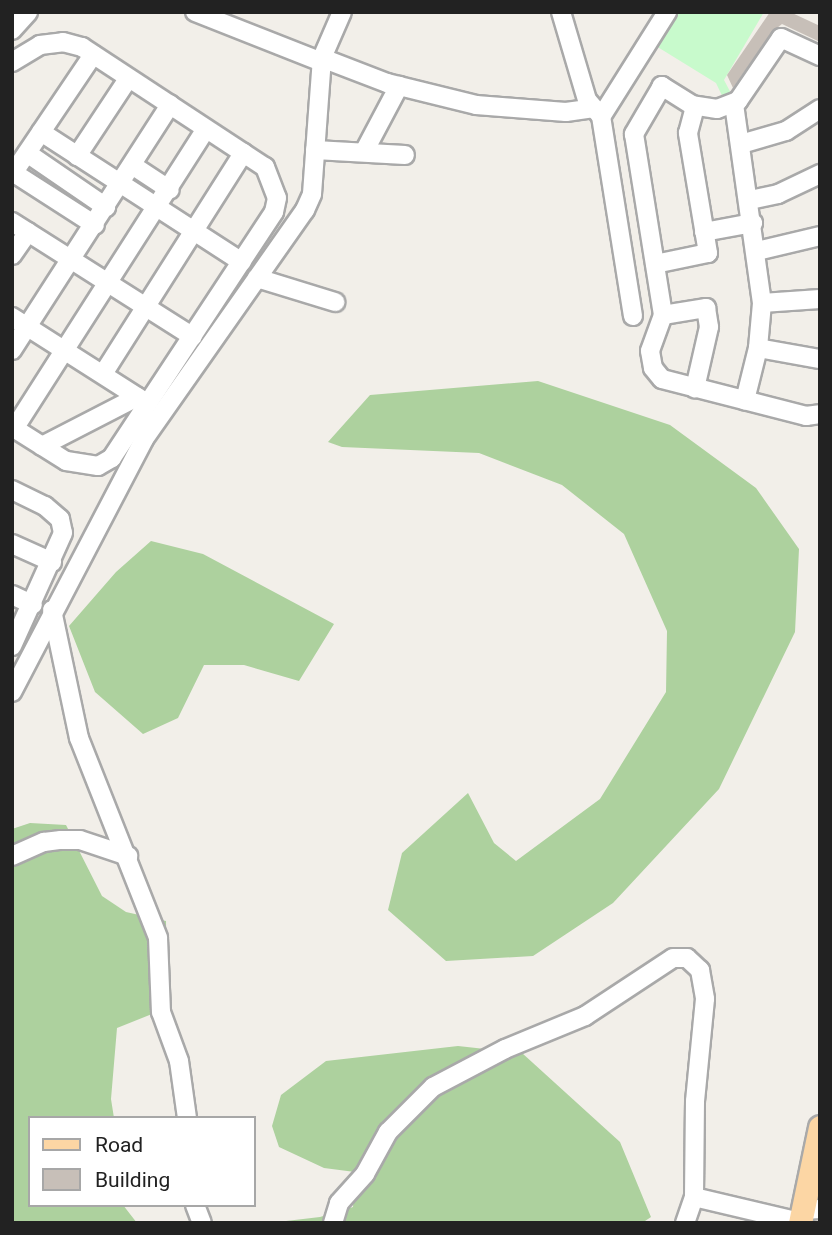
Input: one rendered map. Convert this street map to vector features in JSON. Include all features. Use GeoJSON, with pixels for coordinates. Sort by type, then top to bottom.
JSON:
{"type":"FeatureCollection","features":[{"type":"Feature","properties":{"kind":"main road"},"geometry":{"type":"LineString","coordinates":[[805,1216],[820,1127]]}},
{"type":"Feature","properties":{"kind":"street"},"geometry":{"type":"LineString","coordinates":[[12,30],[28,12]]}},
{"type":"Feature","properties":{"kind":"street"},"geometry":{"type":"LineString","coordinates":[[195,12],[399,86],[503,108],[597,113]]}},
{"type":"Feature","properties":{"kind":"street"},"geometry":{"type":"LineString","coordinates":[[12,692],[52,610],[145,439],[305,210],[312,194],[322,60],[342,12]]}},
{"type":"Feature","properties":{"kind":"street"},"geometry":{"type":"LineString","coordinates":[[561,12],[587,100],[597,113],[633,316]]}},
{"type":"Feature","properties":{"kind":"street"},"geometry":{"type":"LineString","coordinates":[[597,113],[667,12]]}},
{"type":"Feature","properties":{"kind":"street"},"geometry":{"type":"LineString","coordinates":[[820,56],[781,38],[748,90],[734,104],[716,109],[695,106],[662,86],[634,134],[663,315],[650,351],[653,368],[662,379],[806,416],[820,414]]}},
{"type":"Feature","properties":{"kind":"street"},"geometry":{"type":"LineString","coordinates":[[12,62],[29,49],[51,43],[82,47],[265,167],[277,198],[274,212],[193,338],[142,400],[112,458],[98,466],[65,461],[13,428],[170,190],[206,129]]}},
{"type":"Feature","properties":{"kind":"street"},"geometry":{"type":"LineString","coordinates":[[93,55],[13,174],[94,225]]}},
{"type":"Feature","properties":{"kind":"street"},"geometry":{"type":"LineString","coordinates":[[77,156],[128,79]]}},
{"type":"Feature","properties":{"kind":"street"},"geometry":{"type":"LineString","coordinates":[[364,152],[399,86]]}},
{"type":"Feature","properties":{"kind":"street"},"geometry":{"type":"LineString","coordinates":[[734,104],[750,200],[762,303],[758,348],[745,401]]}},
{"type":"Feature","properties":{"kind":"street"},"geometry":{"type":"LineString","coordinates":[[12,350],[170,105]]}},
{"type":"Feature","properties":{"kind":"street"},"geometry":{"type":"LineString","coordinates":[[655,264],[708,253],[688,133],[695,106]]}},
{"type":"Feature","properties":{"kind":"street"},"geometry":{"type":"LineString","coordinates":[[741,144],[786,131],[820,109]]}},
{"type":"Feature","properties":{"kind":"street"},"geometry":{"type":"LineString","coordinates":[[41,132],[242,262]]}},
{"type":"Feature","properties":{"kind":"street"},"geometry":{"type":"LineString","coordinates":[[315,150],[405,155]]}},
{"type":"Feature","properties":{"kind":"street"},"geometry":{"type":"LineString","coordinates":[[27,153],[106,207]]}},
{"type":"Feature","properties":{"kind":"street"},"geometry":{"type":"LineString","coordinates":[[103,374],[243,153]]}},
{"type":"Feature","properties":{"kind":"street"},"geometry":{"type":"LineString","coordinates":[[132,165],[170,190]]}},
{"type":"Feature","properties":{"kind":"street"},"geometry":{"type":"LineString","coordinates":[[750,200],[778,194],[820,174]]}},
{"type":"Feature","properties":{"kind":"street"},"geometry":{"type":"LineString","coordinates":[[12,222],[193,338]]}},
{"type":"Feature","properties":{"kind":"street"},"geometry":{"type":"LineString","coordinates":[[704,232],[753,223]]}},
{"type":"Feature","properties":{"kind":"street"},"geometry":{"type":"LineString","coordinates":[[12,255],[28,232]]}},
{"type":"Feature","properties":{"kind":"street"},"geometry":{"type":"LineString","coordinates":[[757,251],[820,236]]}},
{"type":"Feature","properties":{"kind":"street"},"geometry":{"type":"LineString","coordinates":[[257,278],[335,302]]}},
{"type":"Feature","properties":{"kind":"street"},"geometry":{"type":"LineString","coordinates":[[762,303],[820,299]]}},
{"type":"Feature","properties":{"kind":"street"},"geometry":{"type":"LineString","coordinates":[[663,315],[706,308],[709,327],[695,388]]}},
{"type":"Feature","properties":{"kind":"street"},"geometry":{"type":"LineString","coordinates":[[12,317],[142,400]]}},
{"type":"Feature","properties":{"kind":"street"},"geometry":{"type":"LineString","coordinates":[[758,348],[820,359]]}},
{"type":"Feature","properties":{"kind":"street"},"geometry":{"type":"LineString","coordinates":[[42,446],[142,400]]}},
{"type":"Feature","properties":{"kind":"street"},"geometry":{"type":"LineString","coordinates":[[12,490],[60,519],[61,542],[12,646]]}},
{"type":"Feature","properties":{"kind":"street"},"geometry":{"type":"LineString","coordinates":[[12,544],[52,562]]}},
{"type":"Feature","properties":{"kind":"street"},"geometry":{"type":"LineString","coordinates":[[12,595],[33,605]]}},
{"type":"Feature","properties":{"kind":"street"},"geometry":{"type":"LineString","coordinates":[[52,610],[79,738],[116,839],[128,856],[158,938],[161,1012],[179,1062],[187,1116]]}},
{"type":"Feature","properties":{"kind":"street"},"geometry":{"type":"LineString","coordinates":[[12,856],[44,842],[80,840],[128,856]]}},
{"type":"Feature","properties":{"kind":"street"},"geometry":{"type":"LineString","coordinates":[[333,1223],[339,1203],[365,1174],[388,1132],[433,1087],[505,1049],[585,1016],[673,958],[687,958],[700,970],[705,999],[695,1101],[694,1198],[685,1223]]}},
{"type":"Feature","properties":{"kind":"street"},"geometry":{"type":"LineString","coordinates":[[694,1198],[805,1216]]}},
{"type":"Feature","properties":{"kind":"green space"},"geometry":{"type":"Polygon","coordinates":[[[677,12],[764,12],[724,80],[734,99],[726,104],[716,83],[656,46],[677,12]]]}},
{"type":"Feature","properties":{"kind":"green space"},"geometry":{"type":"Polygon","coordinates":[[[538,381],[670,425],[756,488],[799,549],[795,632],[719,789],[613,903],[533,956],[446,961],[388,910],[402,853],[468,793],[494,843],[516,861],[600,799],[666,692],[667,631],[624,534],[562,485],[479,453],[342,447],[328,442],[370,395],[538,381]]]}},
{"type":"Feature","properties":{"kind":"green space"},"geometry":{"type":"Polygon","coordinates":[[[151,541],[203,554],[334,624],[299,681],[244,665],[204,665],[178,718],[143,734],[95,692],[69,626],[116,572],[151,541]]]}},
{"type":"Feature","properties":{"kind":"green space"},"geometry":{"type":"Polygon","coordinates":[[[30,823],[66,825],[102,896],[126,912],[166,921],[167,1008],[117,1028],[111,1099],[114,1116],[28,1116],[28,1207],[125,1207],[137,1223],[12,1223],[12,829],[30,823]]]}},
{"type":"Feature","properties":{"kind":"green space"},"geometry":{"type":"Polygon","coordinates":[[[458,1046],[522,1053],[620,1142],[651,1217],[642,1223],[269,1223],[320,1217],[353,1207],[355,1172],[324,1168],[279,1147],[272,1126],[281,1095],[326,1061],[458,1046]]]}},
{"type":"Feature","properties":{"kind":"building"},"geometry":{"type":"Polygon","coordinates":[[[770,12],[790,12],[820,26],[820,42],[782,24],[772,32],[733,88],[727,75],[770,12]]]}}]}
